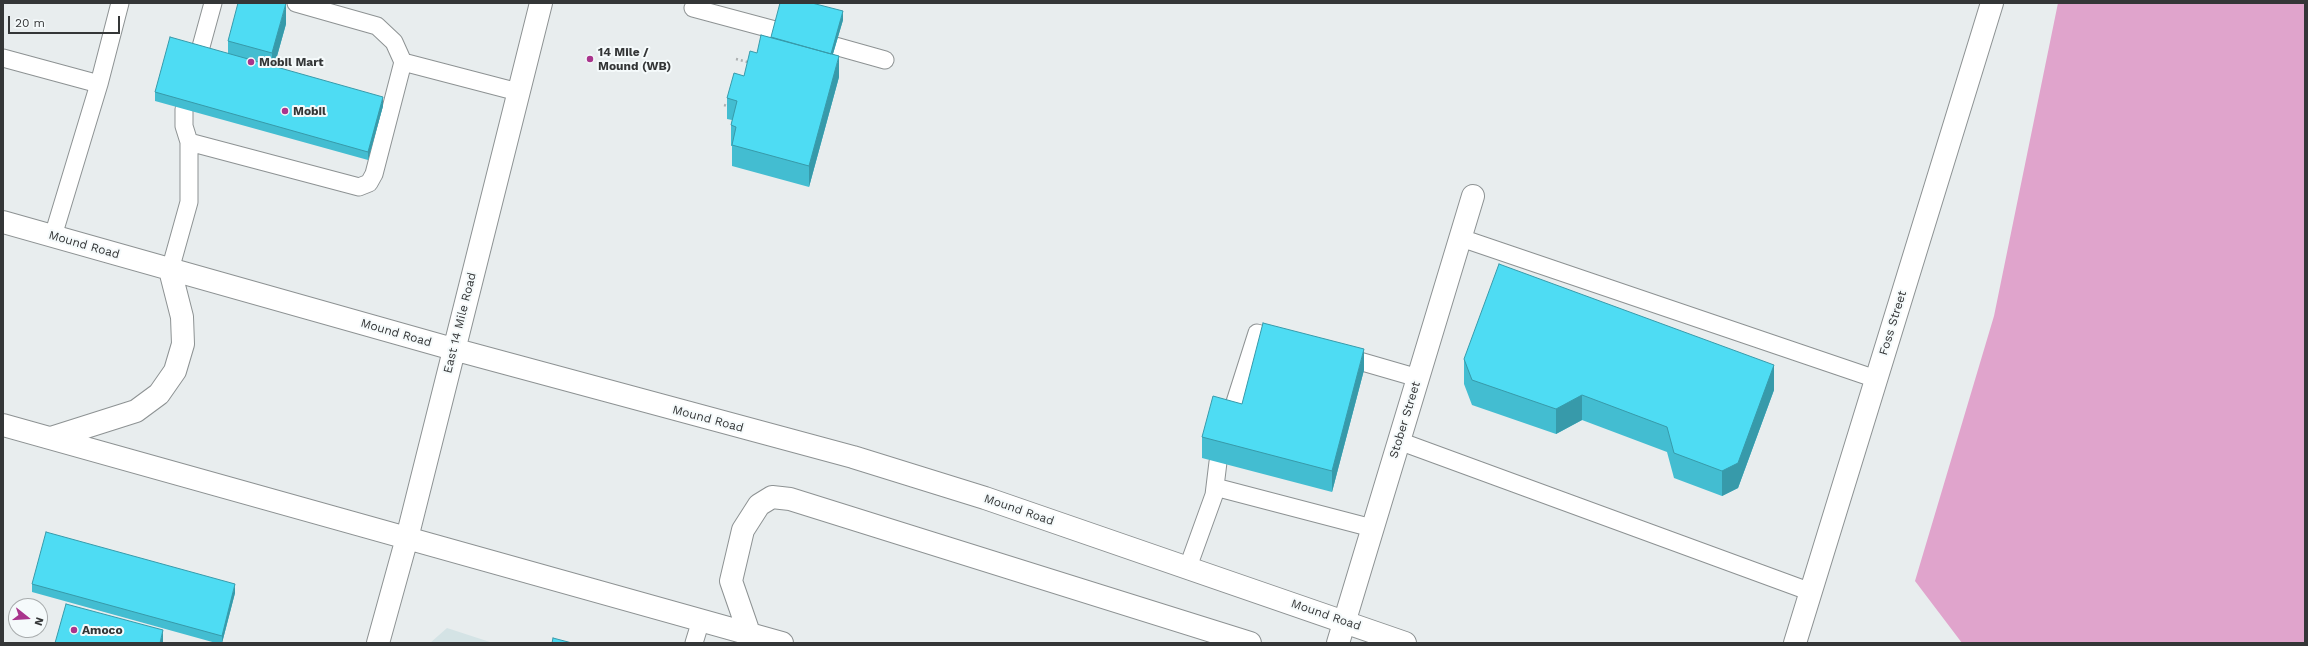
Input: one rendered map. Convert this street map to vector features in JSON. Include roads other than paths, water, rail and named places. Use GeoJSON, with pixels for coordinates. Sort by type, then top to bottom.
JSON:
{"type":"FeatureCollection","features":[{"type":"Feature","properties":{"kind":"main road","name":"East 14 Mile Road"},"geometry":{"type":"LineString","coordinates":[[378,643],[407,538],[541,3]]}},
{"type":"Feature","properties":{"kind":"main road","name":"Foss Street"},"geometry":{"type":"LineString","coordinates":[[1795,643],[1992,3]]}},
{"type":"Feature","properties":{"kind":"main road","name":"Stober Street"},"geometry":{"type":"LineString","coordinates":[[1338,643],[1473,196]]}},
{"type":"Feature","properties":{"kind":"main road","name":"Mound Road"},"geometry":{"type":"LineString","coordinates":[[3,222],[454,349],[853,457],[985,498],[1345,621],[1405,643]]}},
{"type":"Feature","properties":{"kind":"main road"},"geometry":{"type":"LineString","coordinates":[[51,438],[136,411],[158,394],[174,371],[183,344],[182,317],[170,270]]}},
{"type":"Feature","properties":{"kind":"main road"},"geometry":{"type":"LineString","coordinates":[[3,425],[782,643]]}},
{"type":"Feature","properties":{"kind":"main road"},"geometry":{"type":"LineString","coordinates":[[749,633],[731,581],[743,530],[759,505],[772,497],[790,499],[1250,643]]}},
{"type":"Feature","properties":{"kind":"lane"},"geometry":{"type":"LineString","coordinates":[[53,236],[99,84],[120,3]]}},
{"type":"Feature","properties":{"kind":"lane"},"geometry":{"type":"LineString","coordinates":[[199,54],[213,3]]}},
{"type":"Feature","properties":{"kind":"lane"},"geometry":{"type":"LineString","coordinates":[[189,142],[359,187],[368,183],[374,174],[403,62],[394,42],[377,26],[296,3]]}},
{"type":"Feature","properties":{"kind":"lane"},"geometry":{"type":"LineString","coordinates":[[693,8],[775,30]]}},
{"type":"Feature","properties":{"kind":"lane"},"geometry":{"type":"LineString","coordinates":[[835,46],[885,60]]}},
{"type":"Feature","properties":{"kind":"lane"},"geometry":{"type":"LineString","coordinates":[[3,58],[99,84]]}},
{"type":"Feature","properties":{"kind":"lane"},"geometry":{"type":"LineString","coordinates":[[403,62],[518,92]]}},
{"type":"Feature","properties":{"kind":"lane"},"geometry":{"type":"LineString","coordinates":[[170,270],[189,202],[189,142],[184,126],[184,109]]}},
{"type":"Feature","properties":{"kind":"lane"},"geometry":{"type":"LineString","coordinates":[[1460,238],[1876,378]]}},
{"type":"Feature","properties":{"kind":"lane"},"geometry":{"type":"LineString","coordinates":[[1229,421],[1257,333],[1298,345]]}},
{"type":"Feature","properties":{"kind":"lane"},"geometry":{"type":"LineString","coordinates":[[1327,352],[1418,378]]}},
{"type":"Feature","properties":{"kind":"lane"},"geometry":{"type":"LineString","coordinates":[[1399,441],[1811,592]]}},
{"type":"Feature","properties":{"kind":"lane"},"geometry":{"type":"LineString","coordinates":[[1188,567],[1215,487],[1218,462]]}},
{"type":"Feature","properties":{"kind":"lane"},"geometry":{"type":"LineString","coordinates":[[1215,487],[1372,528]]}},
{"type":"Feature","properties":{"kind":"lane"},"geometry":{"type":"LineString","coordinates":[[694,643],[701,620]]}},
{"type":"Feature","properties":{"kind":"place","name":"14 Mile / Mound (WB)"},"geometry":{"type":"Point","coordinates":[590,59]}},
{"type":"Feature","properties":{"kind":"place","name":"Mobil Mart"},"geometry":{"type":"Point","coordinates":[251,62]}},
{"type":"Feature","properties":{"kind":"place","name":"Mobil"},"geometry":{"type":"Point","coordinates":[285,111]}},
{"type":"Feature","properties":{"kind":"place","name":"Amoco"},"geometry":{"type":"Point","coordinates":[74,630]}}]}
